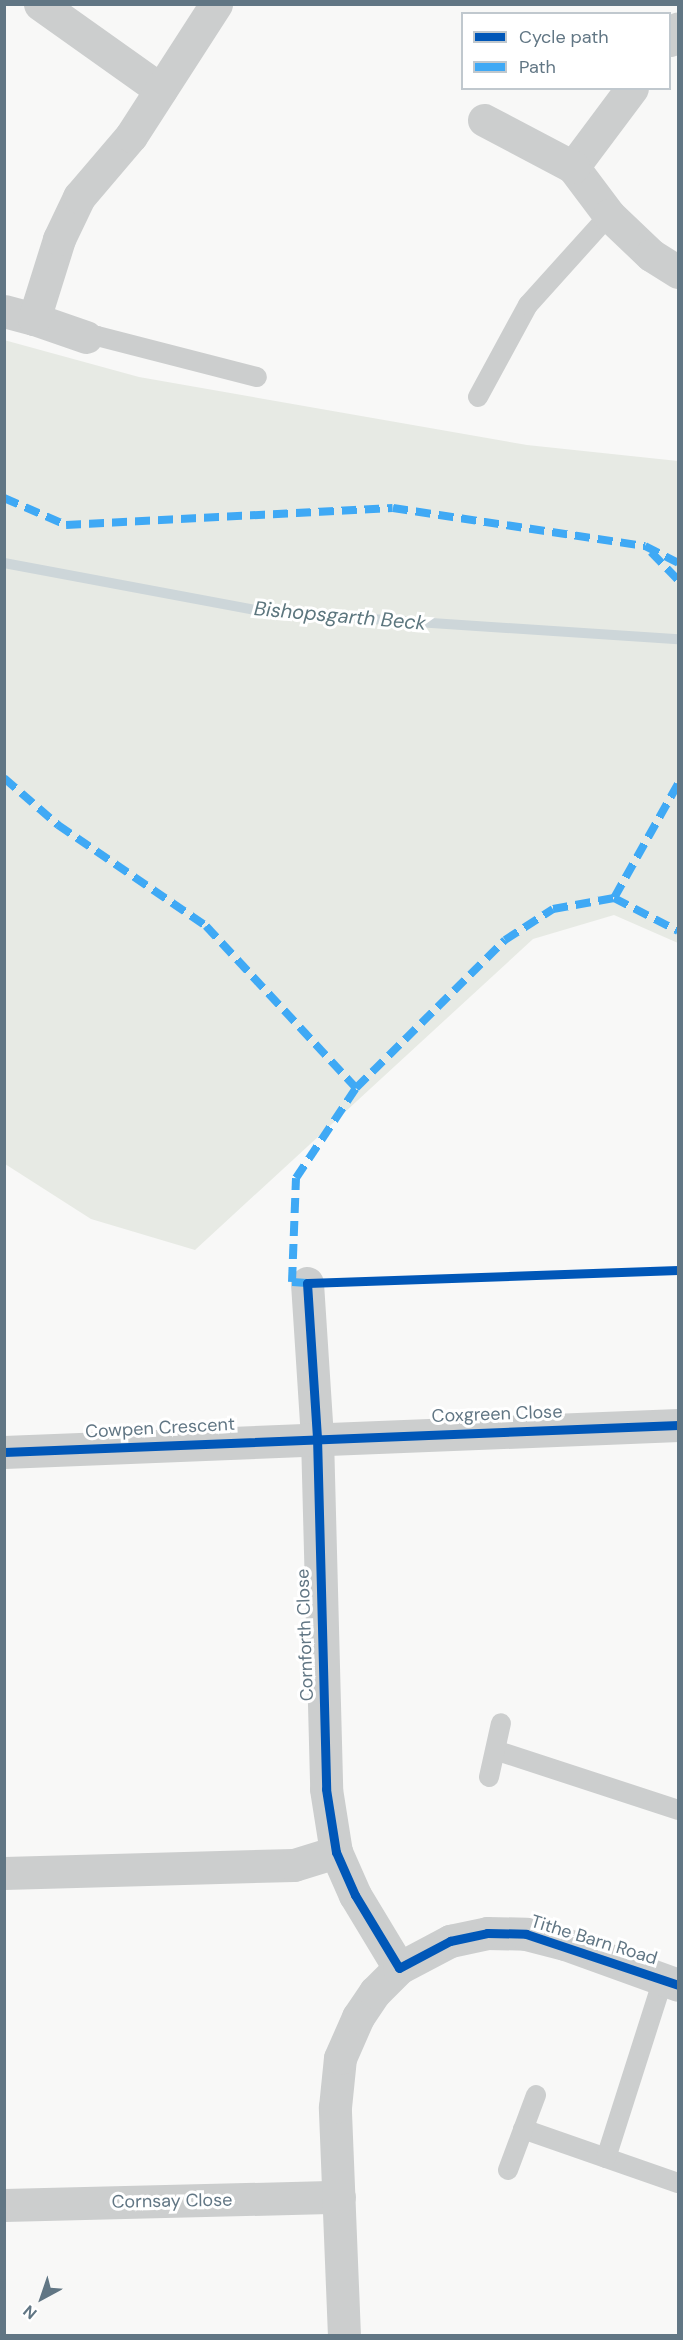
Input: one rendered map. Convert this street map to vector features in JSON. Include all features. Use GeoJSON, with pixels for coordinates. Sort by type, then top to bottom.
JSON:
{"type":"FeatureCollection","features":[{"type":"Feature","properties":{"kind":"street"},"geometry":{"type":"LineString","coordinates":[[40,4],[161,90]]}},
{"type":"Feature","properties":{"kind":"street"},"geometry":{"type":"LineString","coordinates":[[86,338],[19,315],[78,197],[131,136],[216,4]]}},
{"type":"Feature","properties":{"kind":"street"},"geometry":{"type":"LineString","coordinates":[[573,167],[631,90]]}},
{"type":"Feature","properties":{"kind":"street"},"geometry":{"type":"LineString","coordinates":[[484,120],[573,167],[609,215],[649,254],[678,272]]}},
{"type":"Feature","properties":{"kind":"street","name":"Cornforth Close"},"geometry":{"type":"LineString","coordinates":[[307,1283],[317,1437],[326,1789],[336,1852],[355,1895],[399,1968]]}},
{"type":"Feature","properties":{"kind":"street","name":"Coxgreen Close"},"geometry":{"type":"LineString","coordinates":[[317,1437],[678,1425]]}},
{"type":"Feature","properties":{"kind":"street","name":"Cowpen Crescent"},"geometry":{"type":"LineString","coordinates":[[4,1452],[317,1437]]}},
{"type":"Feature","properties":{"kind":"street"},"geometry":{"type":"LineString","coordinates":[[4,1873],[294,1865],[336,1852]]}},
{"type":"Feature","properties":{"kind":"street","name":"Tithe Barn Road"},"geometry":{"type":"LineString","coordinates":[[344,2336],[335,2107],[340,2058],[358,2017],[399,1968],[450,1941],[487,1933],[526,1934],[671,1982]]}},
{"type":"Feature","properties":{"kind":"street","name":"Cornsay Close"},"geometry":{"type":"LineString","coordinates":[[4,2205],[339,2197]]}},
{"type":"Feature","properties":{"kind":"lane"},"geometry":{"type":"LineString","coordinates":[[478,397],[528,305],[609,215]]}},
{"type":"Feature","properties":{"kind":"lane"},"geometry":{"type":"LineString","coordinates":[[86,338],[97,336],[257,377]]}},
{"type":"Feature","properties":{"kind":"lane"},"geometry":{"type":"LineString","coordinates":[[489,1777],[498,1751],[501,1723]]}},
{"type":"Feature","properties":{"kind":"lane"},"geometry":{"type":"LineString","coordinates":[[498,1751],[678,1810]]}},
{"type":"Feature","properties":{"kind":"lane"},"geometry":{"type":"LineString","coordinates":[[606,2158],[671,1982]]}},
{"type":"Feature","properties":{"kind":"lane"},"geometry":{"type":"LineString","coordinates":[[508,2170],[536,2095]]}},
{"type":"Feature","properties":{"kind":"lane"},"geometry":{"type":"LineString","coordinates":[[523,2129],[678,2183]]}},
{"type":"Feature","properties":{"kind":"shaded area"},"geometry":{"type":"Polygon","coordinates":[[[4,340],[139,377],[527,445],[678,461],[678,943],[614,915],[533,939],[195,1250],[91,1219],[5,1164],[4,340]]]}},
{"type":"Feature","properties":{"kind":"waterway","name":"Bishopsgarth Beck"},"geometry":{"type":"LineString","coordinates":[[4,563],[267,612],[678,639]]}},
{"type":"Feature","properties":{"kind":"marked path"},"geometry":{"type":"LineString","coordinates":[[4,498],[66,525],[393,508],[645,546],[678,563]]}},
{"type":"Feature","properties":{"kind":"marked path"},"geometry":{"type":"LineString","coordinates":[[651,552],[678,580]]}},
{"type":"Feature","properties":{"kind":"marked path"},"geometry":{"type":"LineString","coordinates":[[4,778],[58,825],[206,926],[356,1088]]}},
{"type":"Feature","properties":{"kind":"marked path"},"geometry":{"type":"LineString","coordinates":[[678,784],[614,898],[678,931]]}},
{"type":"Feature","properties":{"kind":"marked path"},"geometry":{"type":"LineString","coordinates":[[307,1283],[292,1282],[296,1178],[356,1088],[505,940],[553,909],[614,898]]}},
{"type":"Feature","properties":{"kind":"cycle path"},"geometry":{"type":"LineString","coordinates":[[678,1270],[307,1283],[317,1437],[326,1789],[336,1852],[355,1895],[399,1968],[450,1941],[487,1933],[526,1934],[678,1985]]}},
{"type":"Feature","properties":{"kind":"cycle path"},"geometry":{"type":"LineString","coordinates":[[4,1452],[678,1425]]}}]}
